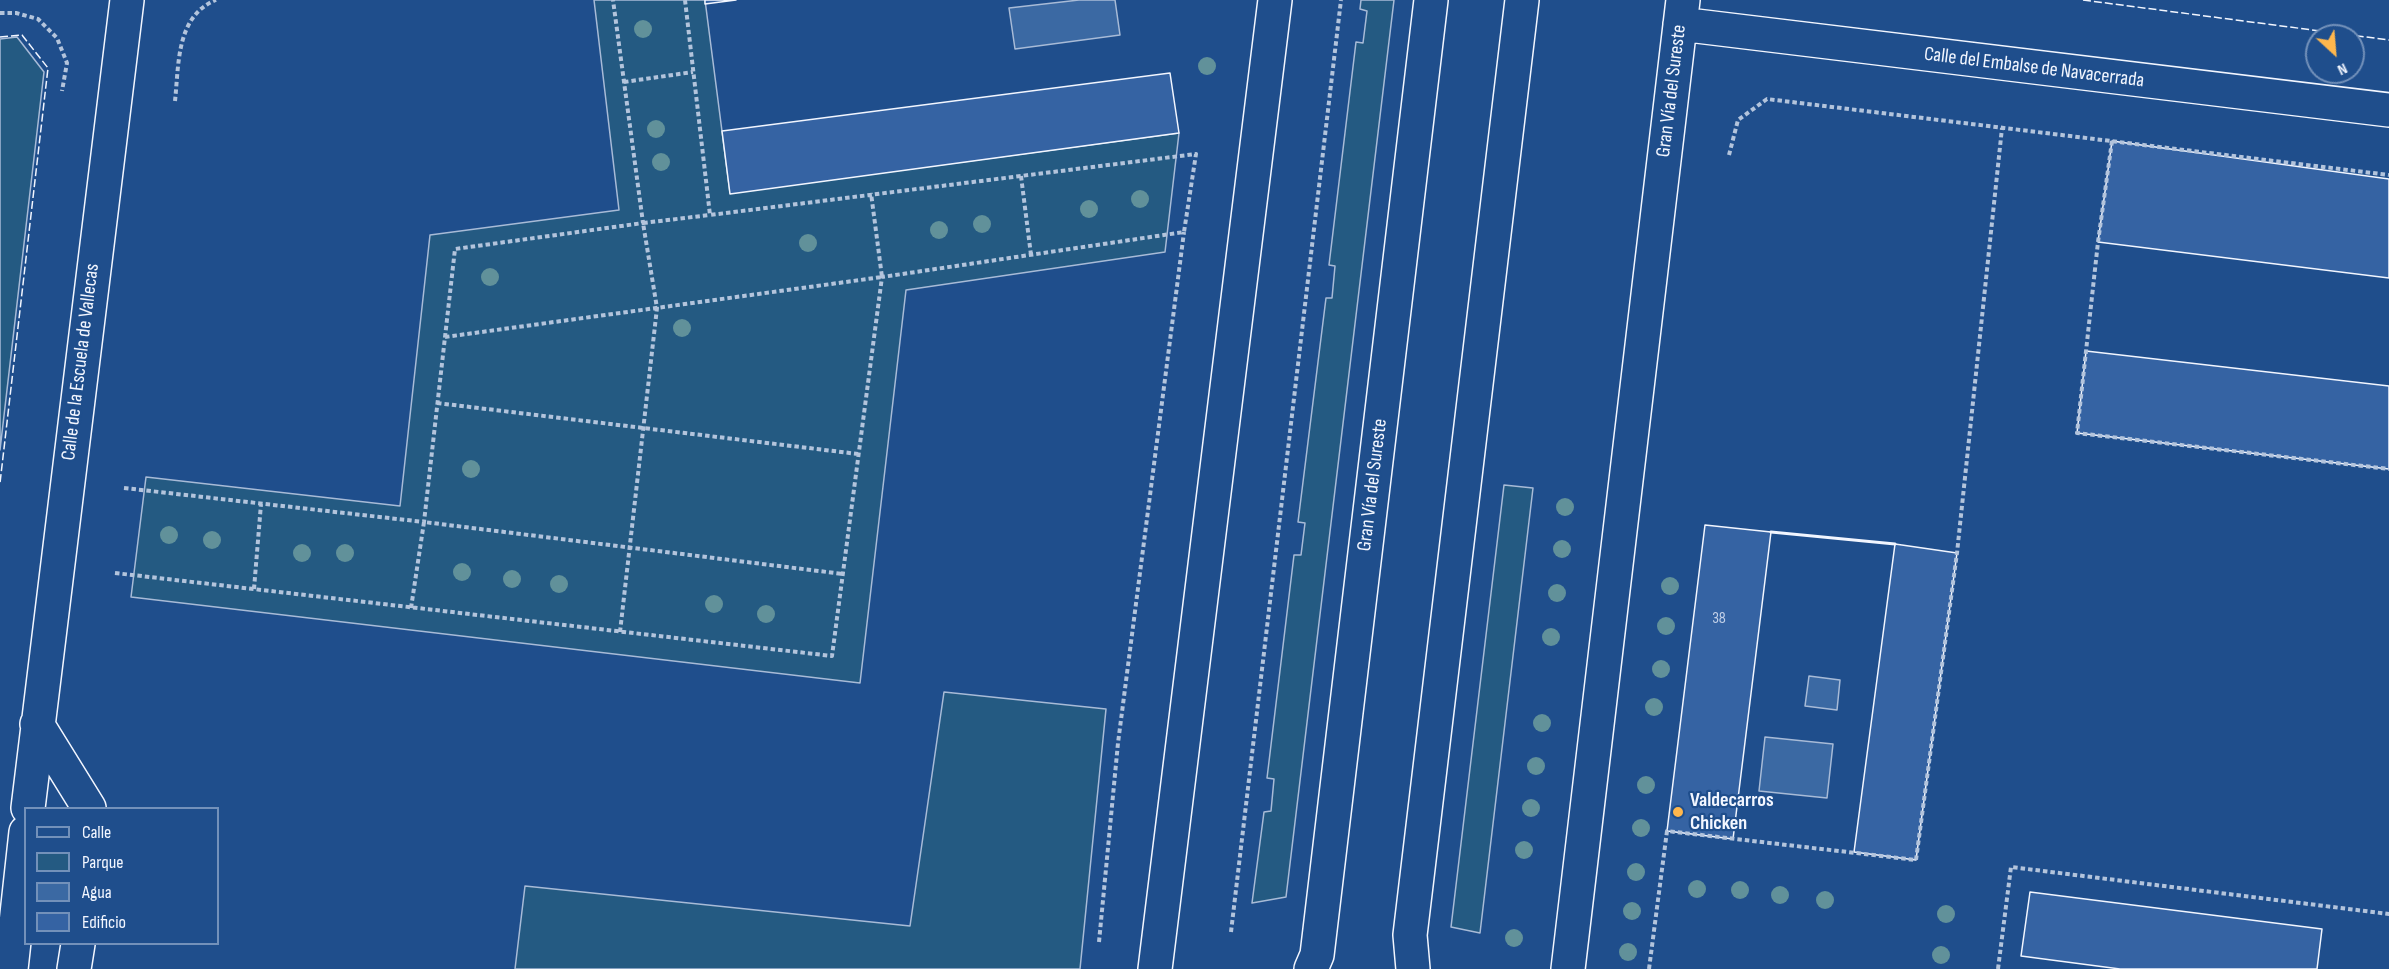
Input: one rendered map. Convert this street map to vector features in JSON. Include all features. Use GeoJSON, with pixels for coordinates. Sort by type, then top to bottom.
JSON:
{"type":"FeatureCollection","features":[{"type":"Feature","properties":{"kind":"street","name":"Calle de la Escuela de Vallecas"},"geometry":{"type":"LineString","coordinates":[[28,807],[127,0]]}},
{"type":"Feature","properties":{"kind":"street"},"geometry":{"type":"LineString","coordinates":[[1155,969],[1275,0]]}},
{"type":"Feature","properties":{"kind":"street","name":"Gran Vía del Sureste"},"geometry":{"type":"LineString","coordinates":[[1311,969],[1317,955],[1431,0]]}},
{"type":"Feature","properties":{"kind":"street"},"geometry":{"type":"LineString","coordinates":[[1413,969],[1410,935],[1522,0]]}},
{"type":"Feature","properties":{"kind":"street","name":"Gran Vía del Sureste"},"geometry":{"type":"LineString","coordinates":[[1568,969],[1681,12]]}},
{"type":"Feature","properties":{"kind":"street","name":"Calle del Embalse de Navacerrada"},"geometry":{"type":"LineString","coordinates":[[1681,12],[2389,110]]}},
{"type":"Feature","properties":{"kind":"street"},"geometry":{"type":"LineString","coordinates":[[37,724],[88,807]]}},
{"type":"Feature","properties":{"kind":"street"},"geometry":{"type":"LineString","coordinates":[[11,969],[24,850]]}},
{"type":"Feature","properties":{"kind":"street"},"geometry":{"type":"LineString","coordinates":[[74,969],[78,945]]}},
{"type":"Feature","properties":{"kind":"path"},"geometry":{"type":"LineString","coordinates":[[175,101],[180,47],[188,23],[208,3],[216,0]]}},
{"type":"Feature","properties":{"kind":"path"},"geometry":{"type":"LineString","coordinates":[[613,0],[643,223],[657,308],[620,632]]}},
{"type":"Feature","properties":{"kind":"path"},"geometry":{"type":"LineString","coordinates":[[685,0],[710,214]]}},
{"type":"Feature","properties":{"kind":"path"},"geometry":{"type":"LineString","coordinates":[[1232,932],[1341,0]]}},
{"type":"Feature","properties":{"kind":"path"},"geometry":{"type":"LineString","coordinates":[[0,13],[16,13],[38,19],[57,38],[67,63],[62,91]]}},
{"type":"Feature","properties":{"kind":"path"},"geometry":{"type":"LineString","coordinates":[[624,82],[693,72]]}},
{"type":"Feature","properties":{"kind":"path"},"geometry":{"type":"LineString","coordinates":[[1729,155],[1738,120],[1767,99],[2389,175]]}},
{"type":"Feature","properties":{"kind":"path"},"geometry":{"type":"LineString","coordinates":[[1648,969],[1667,831],[1916,860],[1957,553],[2002,128]]}},
{"type":"Feature","properties":{"kind":"path"},"geometry":{"type":"LineString","coordinates":[[2112,141],[2098,242],[2077,433],[2389,469]]}},
{"type":"Feature","properties":{"kind":"path"},"geometry":{"type":"LineString","coordinates":[[411,608],[424,522],[455,249],[871,193],[1196,154],[1118,743],[1099,942]]}},
{"type":"Feature","properties":{"kind":"path"},"geometry":{"type":"LineString","coordinates":[[1021,176],[1031,255]]}},
{"type":"Feature","properties":{"kind":"path"},"geometry":{"type":"LineString","coordinates":[[115,573],[832,656],[882,277],[871,193]]}},
{"type":"Feature","properties":{"kind":"path"},"geometry":{"type":"LineString","coordinates":[[445,337],[882,277],[1184,232]]}},
{"type":"Feature","properties":{"kind":"path"},"geometry":{"type":"LineString","coordinates":[[437,403],[858,454]]}},
{"type":"Feature","properties":{"kind":"path"},"geometry":{"type":"LineString","coordinates":[[124,488],[424,522],[843,574]]}},
{"type":"Feature","properties":{"kind":"path"},"geometry":{"type":"LineString","coordinates":[[254,589],[261,504]]}},
{"type":"Feature","properties":{"kind":"path"},"geometry":{"type":"LineString","coordinates":[[1998,969],[2010,867],[2389,914],[2389,912]]}},
{"type":"Feature","properties":{"kind":"green space"},"geometry":{"type":"Polygon","coordinates":[[[594,0],[705,0],[730,193],[1179,133],[1165,252],[906,290],[860,683],[131,597],[146,477],[400,506],[430,235],[619,210],[594,0]]]}},
{"type":"Feature","properties":{"kind":"green space"},"geometry":{"type":"Polygon","coordinates":[[[1361,0],[1394,0],[1286,897],[1252,903],[1264,812],[1271,811],[1274,779],[1267,778],[1294,555],[1301,555],[1305,523],[1298,522],[1326,298],[1332,298],[1335,266],[1329,265],[1356,42],[1363,43],[1367,11],[1360,9],[1361,0]]]}},
{"type":"Feature","properties":{"kind":"green space"},"geometry":{"type":"Polygon","coordinates":[[[17,37],[44,72],[0,450],[0,39],[17,37]]]}},
{"type":"Feature","properties":{"kind":"green space"},"geometry":{"type":"Polygon","coordinates":[[[1504,485],[1533,488],[1480,933],[1451,927],[1504,485]]]}},
{"type":"Feature","properties":{"kind":"green space"},"geometry":{"type":"Polygon","coordinates":[[[944,692],[1106,709],[1080,969],[515,969],[525,886],[910,926],[944,692]]]}},
{"type":"Feature","properties":{"kind":"water"},"geometry":{"type":"Polygon","coordinates":[[[1079,0],[1115,0],[1120,35],[1015,49],[1009,8],[1079,0]]]}},
{"type":"Feature","properties":{"kind":"water"},"geometry":{"type":"Polygon","coordinates":[[[1809,676],[1840,680],[1837,710],[1805,706],[1809,676]]]}},
{"type":"Feature","properties":{"kind":"water"},"geometry":{"type":"Polygon","coordinates":[[[1765,737],[1833,744],[1827,798],[1759,791],[1765,737]]]}},
{"type":"Feature","properties":{"kind":"building"},"geometry":{"type":"Polygon","coordinates":[[[705,0],[736,0],[705,4],[705,0]]]}},
{"type":"Feature","properties":{"kind":"building"},"geometry":{"type":"Polygon","coordinates":[[[1170,73],[1179,133],[730,194],[722,131],[1170,73]]]}},
{"type":"Feature","properties":{"kind":"building"},"geometry":{"type":"Polygon","coordinates":[[[2112,141],[2389,179],[2389,278],[2098,242],[2112,141]]]}},
{"type":"Feature","properties":{"kind":"building"},"geometry":{"type":"Polygon","coordinates":[[[2086,351],[2389,386],[2389,469],[2077,433],[2086,351]]]}},
{"type":"Feature","properties":{"kind":"building"},"geometry":{"type":"Polygon","coordinates":[[[1705,525],[1771,532],[1733,839],[1667,831],[1705,525]]]}},
{"type":"Feature","properties":{"kind":"building"},"geometry":{"type":"Polygon","coordinates":[[[1895,544],[1957,553],[1916,860],[1854,852],[1895,544]]]}},
{"type":"Feature","properties":{"kind":"building"},"geometry":{"type":"Polygon","coordinates":[[[2030,892],[2322,929],[2317,969],[2120,969],[2021,956],[2030,892]]]}},
{"type":"Feature","properties":{"kind":"fence"},"geometry":{"type":"LineString","coordinates":[[2083,0],[2389,40]]}},
{"type":"Feature","properties":{"kind":"fence"},"geometry":{"type":"LineString","coordinates":[[0,37],[22,35],[48,68],[0,483]]}},
{"type":"Feature","properties":{"kind":"wall"},"geometry":{"type":"LineString","coordinates":[[1771,532],[1895,544]]}},
{"type":"Feature","properties":{"kind":"place","name":"Valdecarros Chicken"},"geometry":{"type":"Point","coordinates":[1678,812]}}]}
